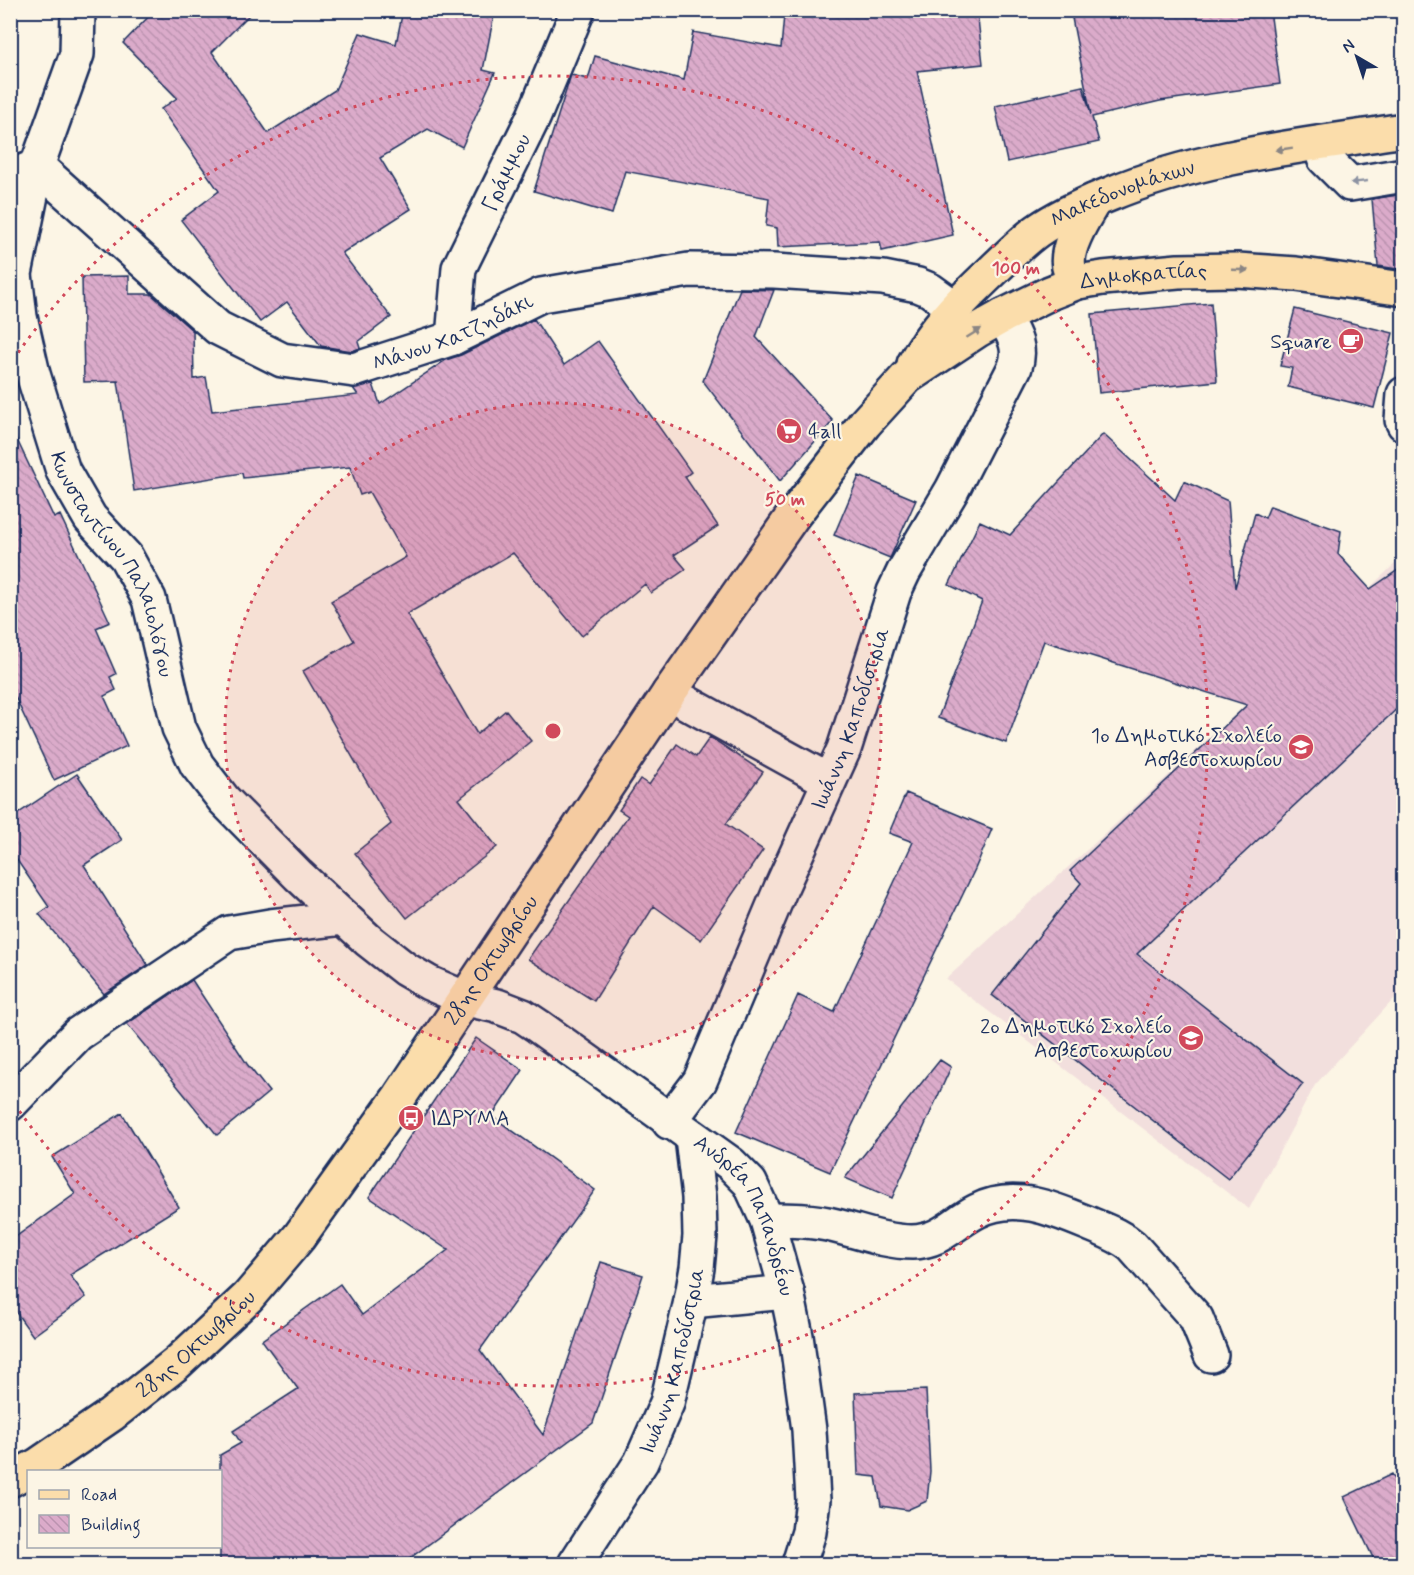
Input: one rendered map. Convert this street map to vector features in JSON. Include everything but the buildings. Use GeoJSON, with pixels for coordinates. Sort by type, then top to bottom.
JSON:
{"type":"FeatureCollection","features":[{"type":"Feature","properties":{"kind":"main road","name":"Μακεδονομάχων"},"geometry":{"type":"LineString","coordinates":[[908,377],[928,342],[955,308],[1037,231],[1068,213],[1164,173],[1209,161],[1404,130]]}},
{"type":"Feature","properties":{"kind":"main road"},"geometry":{"type":"LineString","coordinates":[[1078,282],[1070,272],[1068,255],[1078,227],[1094,201]]}},
{"type":"Feature","properties":{"kind":"main road","name":"Δημοκρατίας"},"geometry":{"type":"LineString","coordinates":[[908,377],[940,354],[1003,316],[1078,282],[1147,273],[1237,270],[1296,274],[1404,289]]}},
{"type":"Feature","properties":{"kind":"main road","name":"28ης Οκτωβρίου"},"geometry":{"type":"LineString","coordinates":[[10,1480],[70,1443],[153,1383],[194,1348],[273,1270],[322,1207],[466,999],[669,693],[792,517],[834,460],[889,394],[908,377]]}},
{"type":"Feature","properties":{"kind":"street","name":"Κωνσταντίνου Παλαιολόγου"},"geometry":{"type":"LineString","coordinates":[[78,10],[77,54],[24,172],[15,274],[20,317],[33,374],[63,471],[90,518],[126,557],[149,598],[179,728],[197,765],[224,800],[344,918],[405,969],[429,983],[466,999]]}},
{"type":"Feature","properties":{"kind":"street","name":"Γράμμου"},"geometry":{"type":"LineString","coordinates":[[453,338],[459,268],[534,116],[578,10]]}},
{"type":"Feature","properties":{"kind":"street"},"geometry":{"type":"LineString","coordinates":[[1324,158],[1350,184],[1404,175]]}},
{"type":"Feature","properties":{"kind":"street","name":"Μάνου Χατζηδάκι"},"geometry":{"type":"LineString","coordinates":[[24,172],[218,328],[282,360],[354,370],[453,338],[541,296],[689,270],[774,271],[883,278],[918,285],[930,290],[955,308]]}},
{"type":"Feature","properties":{"kind":"street","name":"Ιωάννη Καποδίστρια"},"geometry":{"type":"LineString","coordinates":[[575,1564],[631,1480],[667,1403],[698,1268],[701,1218],[681,1129],[781,888],[853,727],[894,592],[952,490],[1015,367],[1018,354],[1017,341],[1003,316]]}},
{"type":"Feature","properties":{"kind":"street"},"geometry":{"type":"LineString","coordinates":[[1404,394],[1402,420],[1404,424]]}},
{"type":"Feature","properties":{"kind":"street"},"geometry":{"type":"LineString","coordinates":[[669,693],[830,781]]}},
{"type":"Feature","properties":{"kind":"street"},"geometry":{"type":"LineString","coordinates":[[10,1104],[78,1034],[229,933],[344,918]]}},
{"type":"Feature","properties":{"kind":"street","name":"Ανδρέα Παπανδρέου"},"geometry":{"type":"LineString","coordinates":[[466,999],[497,1006],[523,1016],[741,1173],[755,1192],[767,1220],[787,1292],[798,1348],[809,1430],[812,1511],[799,1564]]}},
{"type":"Feature","properties":{"kind":"street"},"geometry":{"type":"LineString","coordinates":[[767,1220],[820,1222],[889,1240],[916,1242],[942,1235],[977,1211],[1002,1203],[1026,1203],[1059,1211],[1123,1239],[1132,1246],[1196,1318],[1211,1355]]}},
{"type":"Feature","properties":{"kind":"street"},"geometry":{"type":"LineString","coordinates":[[691,1301],[787,1292]]}},
{"type":"Feature","properties":{"kind":"shaded area","name":"2ο Δημοτικό Σχολείο Ασβεστοχωρίου"},"geometry":{"type":"Polygon","coordinates":[[[1403,556],[1403,989],[1315,1085],[1249,1209],[946,979],[1264,688],[1403,556]]]}},
{"type":"Feature","properties":{"kind":"place","name":"Square"},"geometry":{"type":"Point","coordinates":[1351,341]}},
{"type":"Feature","properties":{"kind":"place","name":"4all"},"geometry":{"type":"Point","coordinates":[789,431]}},
{"type":"Feature","properties":{"kind":"place","name":"1ο Δημοτικό Σχολείο Ασβεστοχωρίου"},"geometry":{"type":"Point","coordinates":[1301,747]}},
{"type":"Feature","properties":{"kind":"place","name":"2ο Δημοτικό Σχολείο Ασβεστοχωρίου"},"geometry":{"type":"Point","coordinates":[1191,1038]}},
{"type":"Feature","properties":{"kind":"place","name":"ΙΔΡΥΜΑ"},"geometry":{"type":"Point","coordinates":[411,1118]}}]}
